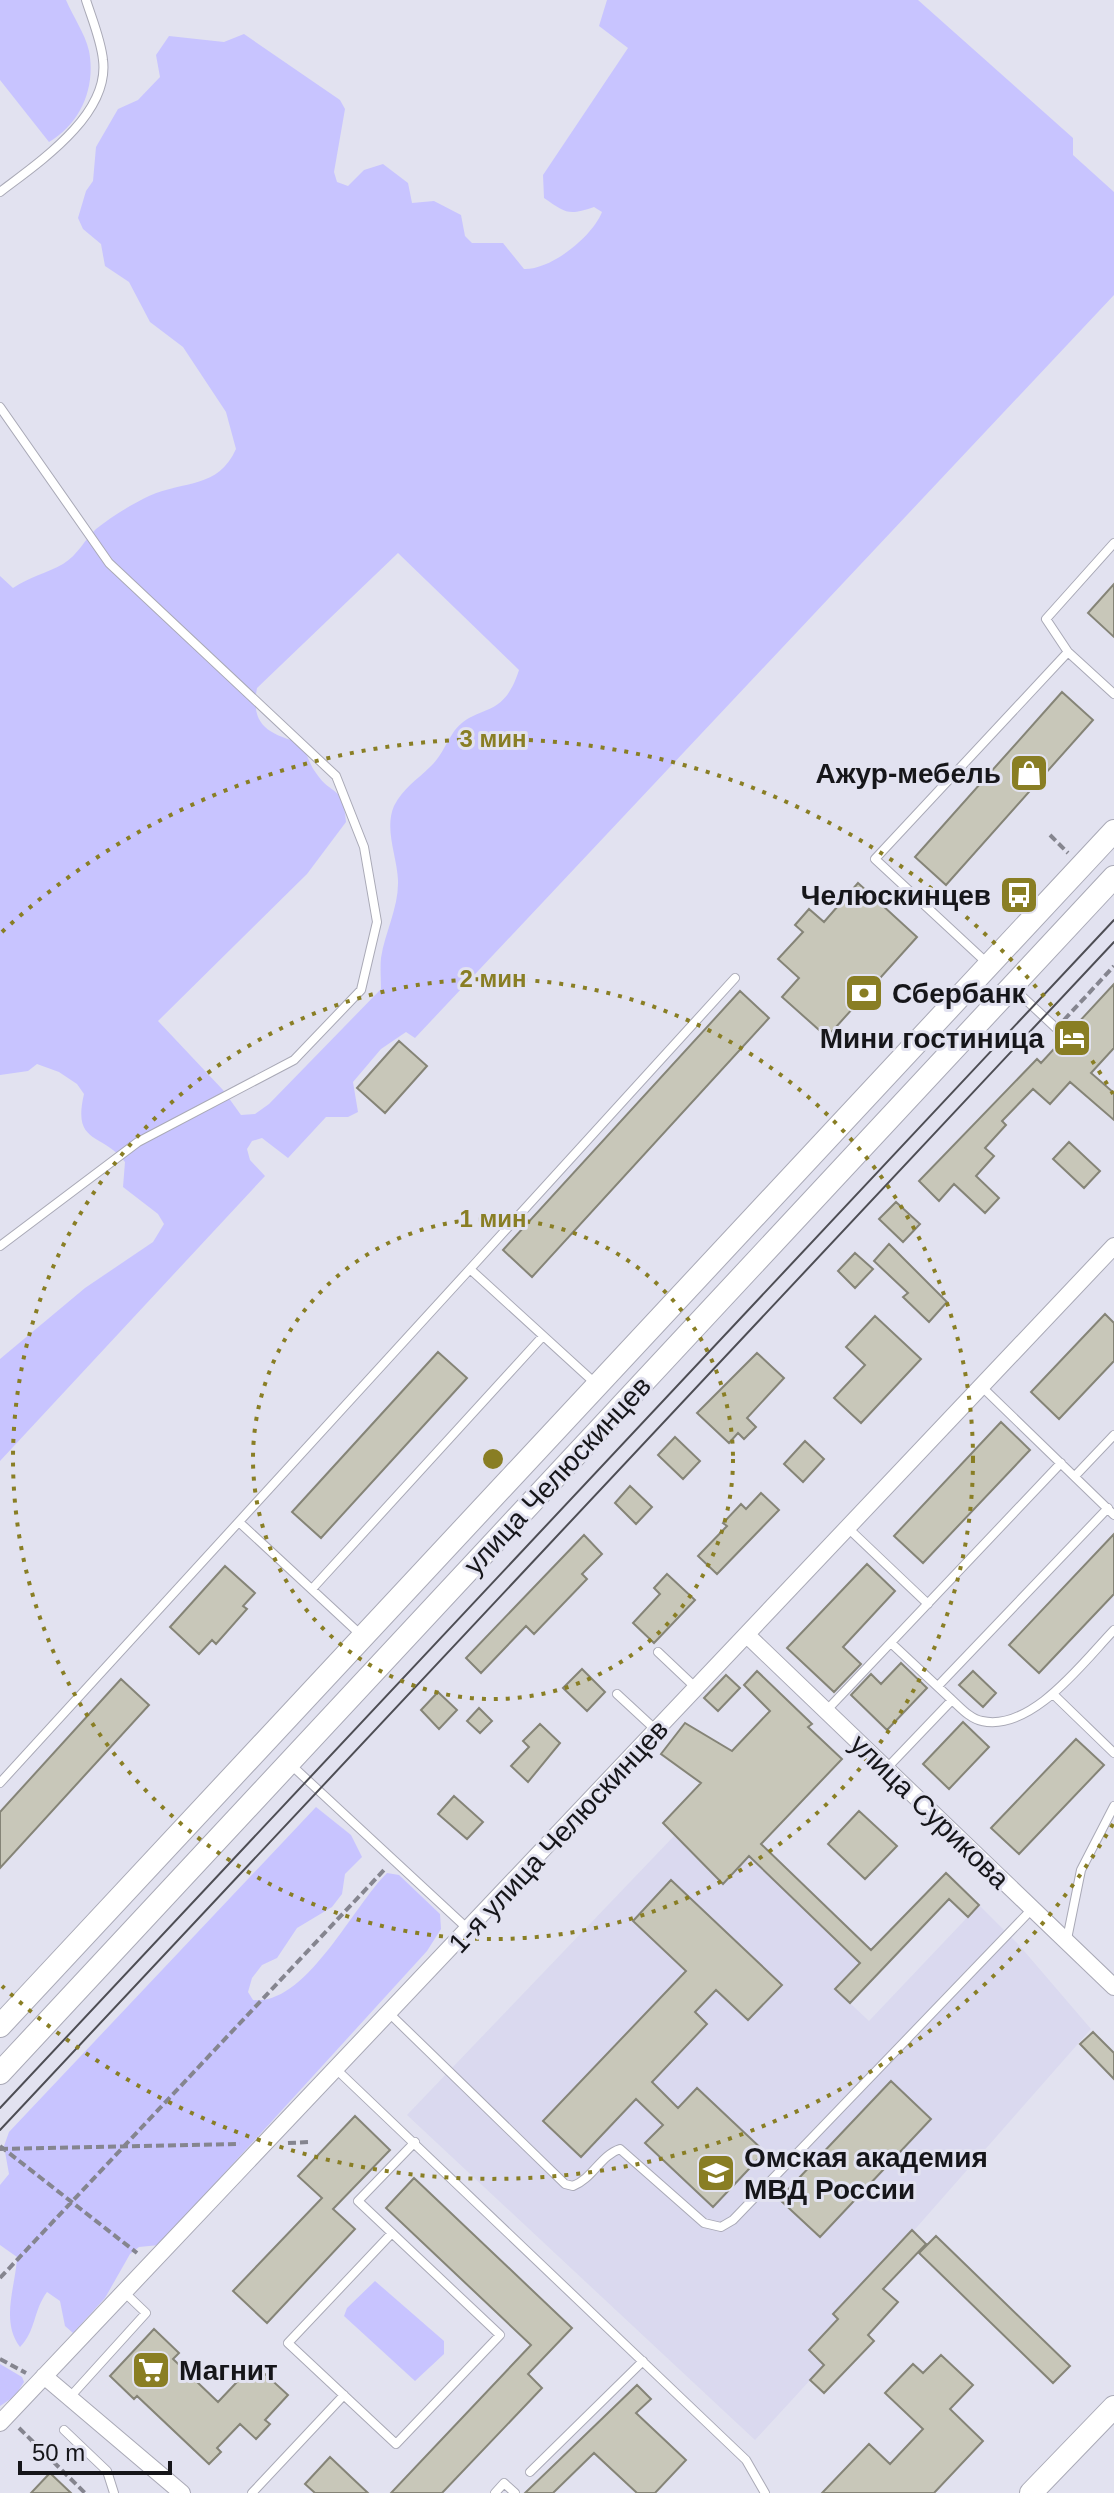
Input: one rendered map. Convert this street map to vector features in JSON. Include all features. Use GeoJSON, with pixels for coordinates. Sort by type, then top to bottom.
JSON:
{"type":"FeatureCollection","features":[{"type":"Feature","properties":{"kind":"main road","name":"улица Челюскинцев"},"geometry":{"type":"LineString","coordinates":[[0,2026],[1114,831]]}},
{"type":"Feature","properties":{"kind":"main road","name":"улица Челюскинцев"},"geometry":{"type":"LineString","coordinates":[[0,2073],[1114,877]]}},
{"type":"Feature","properties":{"kind":"main road"},"geometry":{"type":"LineString","coordinates":[[989,965],[1012,986]]}},
{"type":"Feature","properties":{"kind":"main road"},"geometry":{"type":"LineString","coordinates":[[597,1385],[621,1406]]}},
{"type":"Feature","properties":{"kind":"main road"},"geometry":{"type":"LineString","coordinates":[[362,1636],[386,1658]]}},
{"type":"Feature","properties":{"kind":"main road"},"geometry":{"type":"LineString","coordinates":[[265,1741],[289,1763]]}},
{"type":"Feature","properties":{"kind":"main road"},"geometry":{"type":"LineString","coordinates":[[1031,2493],[1114,2407]]}},
{"type":"Feature","properties":{"kind":"street","name":"1-я улица Челюскинцев"},"geometry":{"type":"LineString","coordinates":[[0,2423],[1113,1249]]}},
{"type":"Feature","properties":{"kind":"street","name":"улица Сурикова"},"geometry":{"type":"LineString","coordinates":[[747,1635],[1114,1987]]}},
{"type":"Feature","properties":{"kind":"street"},"geometry":{"type":"LineString","coordinates":[[42,2378],[70,2397],[182,2493]]}},
{"type":"Feature","properties":{"kind":"lane"},"geometry":{"type":"LineString","coordinates":[[0,192],[46,157],[92,112],[104,63],[86,0]]}},
{"type":"Feature","properties":{"kind":"lane"},"geometry":{"type":"LineString","coordinates":[[0,407],[109,563],[336,776],[364,847],[377,922],[361,990],[294,1060],[138,1142],[0,1246]]}},
{"type":"Feature","properties":{"kind":"lane"},"geometry":{"type":"LineString","coordinates":[[1114,543],[1046,619],[1068,652],[1114,694]]}},
{"type":"Feature","properties":{"kind":"lane"},"geometry":{"type":"LineString","coordinates":[[989,965],[875,859],[1068,652]]}},
{"type":"Feature","properties":{"kind":"lane"},"geometry":{"type":"LineString","coordinates":[[0,1783],[735,978]]}},
{"type":"Feature","properties":{"kind":"lane"},"geometry":{"type":"LineString","coordinates":[[1012,986],[1056,1028]]}},
{"type":"Feature","properties":{"kind":"lane"},"geometry":{"type":"LineString","coordinates":[[470,1269],[597,1385]]}},
{"type":"Feature","properties":{"kind":"lane"},"geometry":{"type":"LineString","coordinates":[[312,1589],[543,1336]]}},
{"type":"Feature","properties":{"kind":"lane"},"geometry":{"type":"LineString","coordinates":[[938,1686],[1111,1511],[982,1387]]}},
{"type":"Feature","properties":{"kind":"lane"},"geometry":{"type":"LineString","coordinates":[[1075,1476],[1114,1435]]}},
{"type":"Feature","properties":{"kind":"lane"},"geometry":{"type":"LineString","coordinates":[[826,1711],[1061,1463]]}},
{"type":"Feature","properties":{"kind":"lane"},"geometry":{"type":"LineString","coordinates":[[239,1522],[362,1636]]}},
{"type":"Feature","properties":{"kind":"lane"},"geometry":{"type":"LineString","coordinates":[[847,1527],[928,1604]]}},
{"type":"Feature","properties":{"kind":"lane"},"geometry":{"type":"LineString","coordinates":[[891,1643],[976,1719],[991,1722],[1025,1712],[1053,1694],[1114,1631]]}},
{"type":"Feature","properties":{"kind":"lane"},"geometry":{"type":"LineString","coordinates":[[658,1652],[697,1689]]}},
{"type":"Feature","properties":{"kind":"lane"},"geometry":{"type":"LineString","coordinates":[[617,1694],[657,1731]]}},
{"type":"Feature","properties":{"kind":"lane"},"geometry":{"type":"LineString","coordinates":[[1053,1694],[1114,1753]]}},
{"type":"Feature","properties":{"kind":"lane"},"geometry":{"type":"LineString","coordinates":[[886,1769],[952,1700]]}},
{"type":"Feature","properties":{"kind":"lane"},"geometry":{"type":"LineString","coordinates":[[289,1763],[469,1930]]}},
{"type":"Feature","properties":{"kind":"lane"},"geometry":{"type":"LineString","coordinates":[[1066,1941],[1081,1870],[1114,1806]]}},
{"type":"Feature","properties":{"kind":"lane"},"geometry":{"type":"LineString","coordinates":[[390,2014],[565,2184],[576,2185],[612,2152],[625,2150],[704,2223],[721,2227],[733,2220],[1032,1909]]}},
{"type":"Feature","properties":{"kind":"lane"},"geometry":{"type":"LineString","coordinates":[[337,2070],[746,2460],[765,2493]]}},
{"type":"Feature","properties":{"kind":"lane"},"geometry":{"type":"LineString","coordinates":[[392,2233],[288,2343],[396,2444],[500,2335],[392,2233],[358,2201],[415,2142]]}},
{"type":"Feature","properties":{"kind":"lane"},"geometry":{"type":"LineString","coordinates":[[70,2397],[146,2313],[124,2292]]}},
{"type":"Feature","properties":{"kind":"lane"},"geometry":{"type":"LineString","coordinates":[[530,2472],[643,2361]]}},
{"type":"Feature","properties":{"kind":"lane"},"geometry":{"type":"LineString","coordinates":[[252,2493],[344,2395]]}},
{"type":"Feature","properties":{"kind":"lane"},"geometry":{"type":"LineString","coordinates":[[64,2430],[107,2471],[114,2493]]}},
{"type":"Feature","properties":{"kind":"lane"},"geometry":{"type":"LineString","coordinates":[[495,2493],[504,2483],[515,2493]]}},
{"type":"Feature","properties":{"kind":"path"},"geometry":{"type":"LineString","coordinates":[[1050,835],[1070,854]]}},
{"type":"Feature","properties":{"kind":"path"},"geometry":{"type":"LineString","coordinates":[[1056,1028],[1114,966]]}},
{"type":"Feature","properties":{"kind":"path"},"geometry":{"type":"LineString","coordinates":[[0,2278],[394,1860]]}},
{"type":"Feature","properties":{"kind":"path"},"geometry":{"type":"LineString","coordinates":[[1,2148],[310,2142]]}},
{"type":"Feature","properties":{"kind":"path"},"geometry":{"type":"LineString","coordinates":[[1,2148],[151,2264]]}},
{"type":"Feature","properties":{"kind":"path"},"geometry":{"type":"LineString","coordinates":[[0,2359],[42,2378]]}},
{"type":"Feature","properties":{"kind":"path"},"geometry":{"type":"LineString","coordinates":[[26,2434],[85,2493]]}},
{"type":"Feature","properties":{"kind":"shaded area"},"geometry":{"type":"Polygon","coordinates":[[[0,0],[66,0],[87,44],[91,64],[84,103],[70,125],[49,142],[0,80],[0,0]]]}},
{"type":"Feature","properties":{"kind":"shaded area"},"geometry":{"type":"Polygon","coordinates":[[[607,0],[918,0],[1073,138],[1073,155],[1114,192],[1114,295],[415,1038],[406,1032],[381,1049],[353,1082],[358,1112],[348,1117],[326,1117],[288,1158],[262,1138],[252,1141],[247,1149],[250,1160],[265,1176],[0,1461],[0,1359],[85,1288],[153,1242],[164,1224],[158,1214],[123,1187],[125,1162],[86,1130],[81,1110],[84,1094],[77,1084],[59,1072],[37,1064],[28,1071],[0,1075],[0,576],[13,588],[63,564],[96,529],[115,515],[149,496],[210,477],[229,462],[236,449],[226,412],[183,347],[150,322],[129,282],[105,266],[101,244],[83,229],[78,218],[86,191],[93,181],[96,147],[118,109],[138,100],[160,77],[156,55],[169,36],[224,42],[244,34],[340,100],[345,109],[334,172],[337,182],[348,186],[364,170],[383,164],[408,183],[412,203],[434,201],[461,215],[465,236],[472,243],[503,243],[524,269],[535,268],[558,258],[580,241],[602,212],[594,207],[568,212],[557,207],[544,198],[543,175],[628,48],[599,26],[607,0]],[[398,553],[257,688],[256,711],[259,719],[279,736],[301,743],[316,773],[339,796],[346,822],[307,874],[158,1021],[223,1090],[241,1115],[255,1114],[269,1104],[381,989],[381,958],[398,890],[390,824],[394,806],[406,789],[435,762],[463,722],[498,704],[505,697],[519,670],[398,553]]]}},
{"type":"Feature","properties":{"kind":"shaded area"},"geometry":{"type":"Polygon","coordinates":[[[316,1807],[351,1835],[362,1857],[345,1874],[342,1894],[332,1907],[297,1928],[277,1958],[262,1965],[252,1978],[248,1992],[253,2000],[273,1998],[310,1971],[387,1873],[399,1875],[440,1914],[441,1929],[427,1951],[159,2245],[139,2247],[130,2254],[105,2298],[73,2333],[65,2326],[60,2301],[47,2292],[20,2347],[14,2337],[10,2314],[17,2257],[0,2245],[0,2185],[9,2174],[4,2146],[9,2132],[316,1807]]]}},
{"type":"Feature","properties":{"kind":"shaded area","name":"Омская академия МВД России"},"geometry":{"type":"Polygon","coordinates":[[[675,1835],[723,1884],[749,1856],[860,1963],[835,1989],[869,2021],[979,1905],[1019,1945],[1091,2029],[809,2350],[824,2365],[755,2440],[407,2115],[675,1835]]]}},
{"type":"Feature","properties":{"kind":"shaded area"},"geometry":{"type":"Polygon","coordinates":[[[375,2281],[444,2341],[444,2354],[415,2381],[344,2316],[347,2308],[375,2281]]]}},
{"type":"Feature","properties":{"kind":"shaded area"},"geometry":{"type":"Polygon","coordinates":[[[0,2364],[22,2377],[24,2382],[15,2396],[0,2406],[0,2364]]]}},
{"type":"Feature","properties":{"kind":"building"},"geometry":{"type":"Polygon","coordinates":[[[1114,584],[1114,637],[1088,613],[1114,584]]]}},
{"type":"Feature","properties":{"kind":"building"},"geometry":{"type":"Polygon","coordinates":[[[1062,692],[1093,720],[946,885],[915,857],[1062,692]]]}},
{"type":"Feature","properties":{"kind":"building"},"geometry":{"type":"Polygon","coordinates":[[[858,883],[917,937],[827,1037],[782,997],[799,978],[778,959],[803,932],[795,925],[809,909],[824,922],[858,883]]]}},
{"type":"Feature","properties":{"kind":"building"},"geometry":{"type":"Polygon","coordinates":[[[1114,984],[1114,1048],[1091,1073],[1114,1093],[1114,1120],[1070,1082],[1050,1104],[1033,1089],[1002,1121],[1006,1125],[985,1148],[994,1156],[976,1176],[999,1198],[985,1213],[954,1184],[939,1201],[919,1181],[1037,1059],[1041,1063],[1114,984]]]}},
{"type":"Feature","properties":{"kind":"building"},"geometry":{"type":"Polygon","coordinates":[[[740,991],[769,1018],[532,1277],[503,1250],[740,991]]]}},
{"type":"Feature","properties":{"kind":"building"},"geometry":{"type":"Polygon","coordinates":[[[399,1041],[427,1066],[385,1113],[357,1088],[399,1041]]]}},
{"type":"Feature","properties":{"kind":"building"},"geometry":{"type":"Polygon","coordinates":[[[1069,1142],[1100,1171],[1084,1188],[1053,1159],[1069,1142]]]}},
{"type":"Feature","properties":{"kind":"building"},"geometry":{"type":"Polygon","coordinates":[[[896,1202],[920,1224],[903,1242],[879,1219],[896,1202]]]}},
{"type":"Feature","properties":{"kind":"building"},"geometry":{"type":"Polygon","coordinates":[[[889,1244],[947,1302],[929,1322],[903,1297],[908,1293],[874,1261],[889,1244]]]}},
{"type":"Feature","properties":{"kind":"building"},"geometry":{"type":"Polygon","coordinates":[[[855,1253],[873,1269],[855,1288],[838,1271],[855,1253]]]}},
{"type":"Feature","properties":{"kind":"building"},"geometry":{"type":"Polygon","coordinates":[[[1105,1314],[1114,1323],[1114,1361],[1059,1419],[1031,1392],[1105,1314]]]}},
{"type":"Feature","properties":{"kind":"building"},"geometry":{"type":"Polygon","coordinates":[[[875,1316],[921,1359],[861,1423],[834,1398],[865,1365],[846,1347],[875,1316]]]}},
{"type":"Feature","properties":{"kind":"building"},"geometry":{"type":"Polygon","coordinates":[[[438,1352],[467,1378],[321,1538],[292,1512],[438,1352]]]}},
{"type":"Feature","properties":{"kind":"building"},"geometry":{"type":"Polygon","coordinates":[[[757,1353],[784,1378],[747,1418],[756,1427],[744,1439],[738,1433],[729,1443],[697,1413],[757,1353]]]}},
{"type":"Feature","properties":{"kind":"building"},"geometry":{"type":"Polygon","coordinates":[[[1001,1422],[1030,1450],[923,1563],[894,1536],[1001,1422]]]}},
{"type":"Feature","properties":{"kind":"building"},"geometry":{"type":"Polygon","coordinates":[[[675,1437],[700,1461],[683,1479],[658,1455],[675,1437]]]}},
{"type":"Feature","properties":{"kind":"building"},"geometry":{"type":"Polygon","coordinates":[[[805,1441],[824,1459],[803,1482],[784,1464],[805,1441]]]}},
{"type":"Feature","properties":{"kind":"building"},"geometry":{"type":"Polygon","coordinates":[[[630,1486],[652,1507],[636,1524],[615,1503],[630,1486]]]}},
{"type":"Feature","properties":{"kind":"building"},"geometry":{"type":"Polygon","coordinates":[[[761,1493],[779,1510],[717,1574],[698,1556],[727,1526],[723,1523],[741,1504],[746,1509],[761,1493]]]}},
{"type":"Feature","properties":{"kind":"building"},"geometry":{"type":"Polygon","coordinates":[[[1114,1534],[1114,1594],[1039,1673],[1009,1645],[1114,1534]]]}},
{"type":"Feature","properties":{"kind":"building"},"geometry":{"type":"Polygon","coordinates":[[[584,1535],[602,1554],[582,1574],[587,1579],[534,1634],[526,1626],[481,1673],[466,1658],[584,1535]]]}},
{"type":"Feature","properties":{"kind":"building"},"geometry":{"type":"Polygon","coordinates":[[[867,1564],[895,1591],[843,1647],[861,1664],[834,1692],[787,1648],[867,1564]]]}},
{"type":"Feature","properties":{"kind":"building"},"geometry":{"type":"Polygon","coordinates":[[[225,1566],[255,1593],[243,1606],[247,1609],[216,1644],[212,1640],[199,1654],[170,1627],[225,1566]]]}},
{"type":"Feature","properties":{"kind":"building"},"geometry":{"type":"Polygon","coordinates":[[[667,1574],[695,1600],[654,1643],[633,1623],[660,1594],[654,1588],[667,1574]]]}},
{"type":"Feature","properties":{"kind":"building"},"geometry":{"type":"Polygon","coordinates":[[[901,1663],[927,1688],[887,1730],[851,1695],[871,1674],[881,1684],[901,1663]]]}},
{"type":"Feature","properties":{"kind":"building"},"geometry":{"type":"Polygon","coordinates":[[[582,1669],[605,1692],[587,1711],[563,1688],[582,1669]]]}},
{"type":"Feature","properties":{"kind":"building"},"geometry":{"type":"Polygon","coordinates":[[[757,1671],[812,1724],[808,1727],[842,1759],[761,1844],[871,1950],[946,1873],[979,1905],[968,1917],[949,1899],[850,2003],[835,1989],[860,1963],[749,1856],[723,1884],[663,1823],[701,1783],[661,1754],[685,1723],[732,1751],[770,1711],[744,1685],[757,1671]]]}},
{"type":"Feature","properties":{"kind":"building"},"geometry":{"type":"Polygon","coordinates":[[[973,1671],[996,1693],[983,1707],[959,1685],[973,1671]]]}},
{"type":"Feature","properties":{"kind":"building"},"geometry":{"type":"Polygon","coordinates":[[[726,1675],[740,1688],[718,1711],[704,1698],[726,1675]]]}},
{"type":"Feature","properties":{"kind":"building"},"geometry":{"type":"Polygon","coordinates":[[[121,1679],[149,1705],[0,1868],[0,1812],[121,1679]]]}},
{"type":"Feature","properties":{"kind":"building"},"geometry":{"type":"Polygon","coordinates":[[[438,1692],[457,1710],[439,1729],[421,1710],[438,1692]]]}},
{"type":"Feature","properties":{"kind":"building"},"geometry":{"type":"Polygon","coordinates":[[[479,1708],[492,1721],[480,1733],[467,1721],[479,1708]]]}},
{"type":"Feature","properties":{"kind":"building"},"geometry":{"type":"Polygon","coordinates":[[[963,1722],[989,1747],[949,1789],[923,1764],[963,1722]]]}},
{"type":"Feature","properties":{"kind":"building"},"geometry":{"type":"Polygon","coordinates":[[[540,1724],[560,1743],[528,1782],[511,1766],[529,1747],[523,1741],[540,1724]]]}},
{"type":"Feature","properties":{"kind":"building"},"geometry":{"type":"Polygon","coordinates":[[[1076,1739],[1104,1765],[1019,1854],[991,1828],[1076,1739]]]}},
{"type":"Feature","properties":{"kind":"building"},"geometry":{"type":"Polygon","coordinates":[[[454,1796],[483,1822],[467,1839],[438,1814],[454,1796]]]}},
{"type":"Feature","properties":{"kind":"building"},"geometry":{"type":"Polygon","coordinates":[[[859,1811],[897,1846],[865,1879],[828,1844],[859,1811]]]}},
{"type":"Feature","properties":{"kind":"building"},"geometry":{"type":"Polygon","coordinates":[[[671,1880],[782,1985],[748,2020],[716,1990],[695,2012],[707,2024],[652,2082],[678,2108],[697,2088],[765,2152],[713,2207],[645,2143],[663,2125],[636,2099],[581,2157],[543,2121],[686,1971],[633,1921],[671,1880]]]}},
{"type":"Feature","properties":{"kind":"building"},"geometry":{"type":"Polygon","coordinates":[[[1093,2032],[1114,2053],[1114,2079],[1080,2044],[1093,2032]]]}},
{"type":"Feature","properties":{"kind":"building"},"geometry":{"type":"Polygon","coordinates":[[[891,2081],[931,2119],[820,2237],[779,2199],[891,2081]]]}},
{"type":"Feature","properties":{"kind":"building"},"geometry":{"type":"Polygon","coordinates":[[[355,2116],[390,2150],[333,2209],[355,2229],[267,2323],[233,2291],[322,2198],[298,2176],[355,2116]]]}},
{"type":"Feature","properties":{"kind":"building"},"geometry":{"type":"Polygon","coordinates":[[[414,2178],[572,2328],[528,2374],[542,2388],[442,2493],[391,2493],[531,2345],[386,2208],[414,2178]]]}},
{"type":"Feature","properties":{"kind":"building"},"geometry":{"type":"Polygon","coordinates":[[[912,2230],[926,2244],[883,2289],[898,2302],[868,2335],[874,2341],[824,2393],[810,2380],[824,2365],[809,2350],[838,2319],[833,2314],[912,2230]]]}},
{"type":"Feature","properties":{"kind":"building"},"geometry":{"type":"Polygon","coordinates":[[[936,2236],[1070,2366],[1053,2383],[919,2253],[936,2236]]]}},
{"type":"Feature","properties":{"kind":"building"},"geometry":{"type":"Polygon","coordinates":[[[154,2329],[179,2353],[173,2359],[218,2402],[254,2364],[288,2395],[265,2420],[270,2424],[256,2439],[240,2424],[217,2448],[221,2452],[209,2464],[137,2396],[134,2399],[110,2376],[154,2329]]]}},
{"type":"Feature","properties":{"kind":"building"},"geometry":{"type":"Polygon","coordinates":[[[941,2355],[973,2385],[950,2409],[983,2441],[934,2493],[822,2493],[869,2444],[890,2464],[923,2429],[885,2393],[913,2364],[923,2373],[941,2355]]]}},
{"type":"Feature","properties":{"kind":"building"},"geometry":{"type":"Polygon","coordinates":[[[637,2385],[651,2399],[636,2413],[686,2460],[655,2493],[637,2493],[594,2453],[553,2493],[525,2493],[637,2385]]]}},
{"type":"Feature","properties":{"kind":"building"},"geometry":{"type":"Polygon","coordinates":[[[330,2457],[368,2493],[315,2493],[305,2484],[330,2457]]]}},
{"type":"Feature","properties":{"kind":"building"},"geometry":{"type":"Polygon","coordinates":[[[50,2473],[71,2493],[31,2493],[50,2473]]]}},
{"type":"Feature","properties":{"kind":"tram line"},"geometry":{"type":"LineString","coordinates":[[0,2108],[1114,920]]}},
{"type":"Feature","properties":{"kind":"tram line"},"geometry":{"type":"LineString","coordinates":[[0,2130],[1114,942]]}},
{"type":"Feature","properties":{"kind":"place","name":"Ажур-мебель"},"geometry":{"type":"Point","coordinates":[1029,773]}},
{"type":"Feature","properties":{"kind":"place","name":"Челюскинцев"},"geometry":{"type":"Point","coordinates":[1019,895]}},
{"type":"Feature","properties":{"kind":"place","name":"Сбербанк"},"geometry":{"type":"Point","coordinates":[864,993]}},
{"type":"Feature","properties":{"kind":"place","name":"Мини гостиница"},"geometry":{"type":"Point","coordinates":[1072,1038]}},
{"type":"Feature","properties":{"kind":"place","name":"Омская академия МВД России"},"geometry":{"type":"Point","coordinates":[716,2173]}},
{"type":"Feature","properties":{"kind":"place","name":"Магнит"},"geometry":{"type":"Point","coordinates":[151,2370]}}]}
